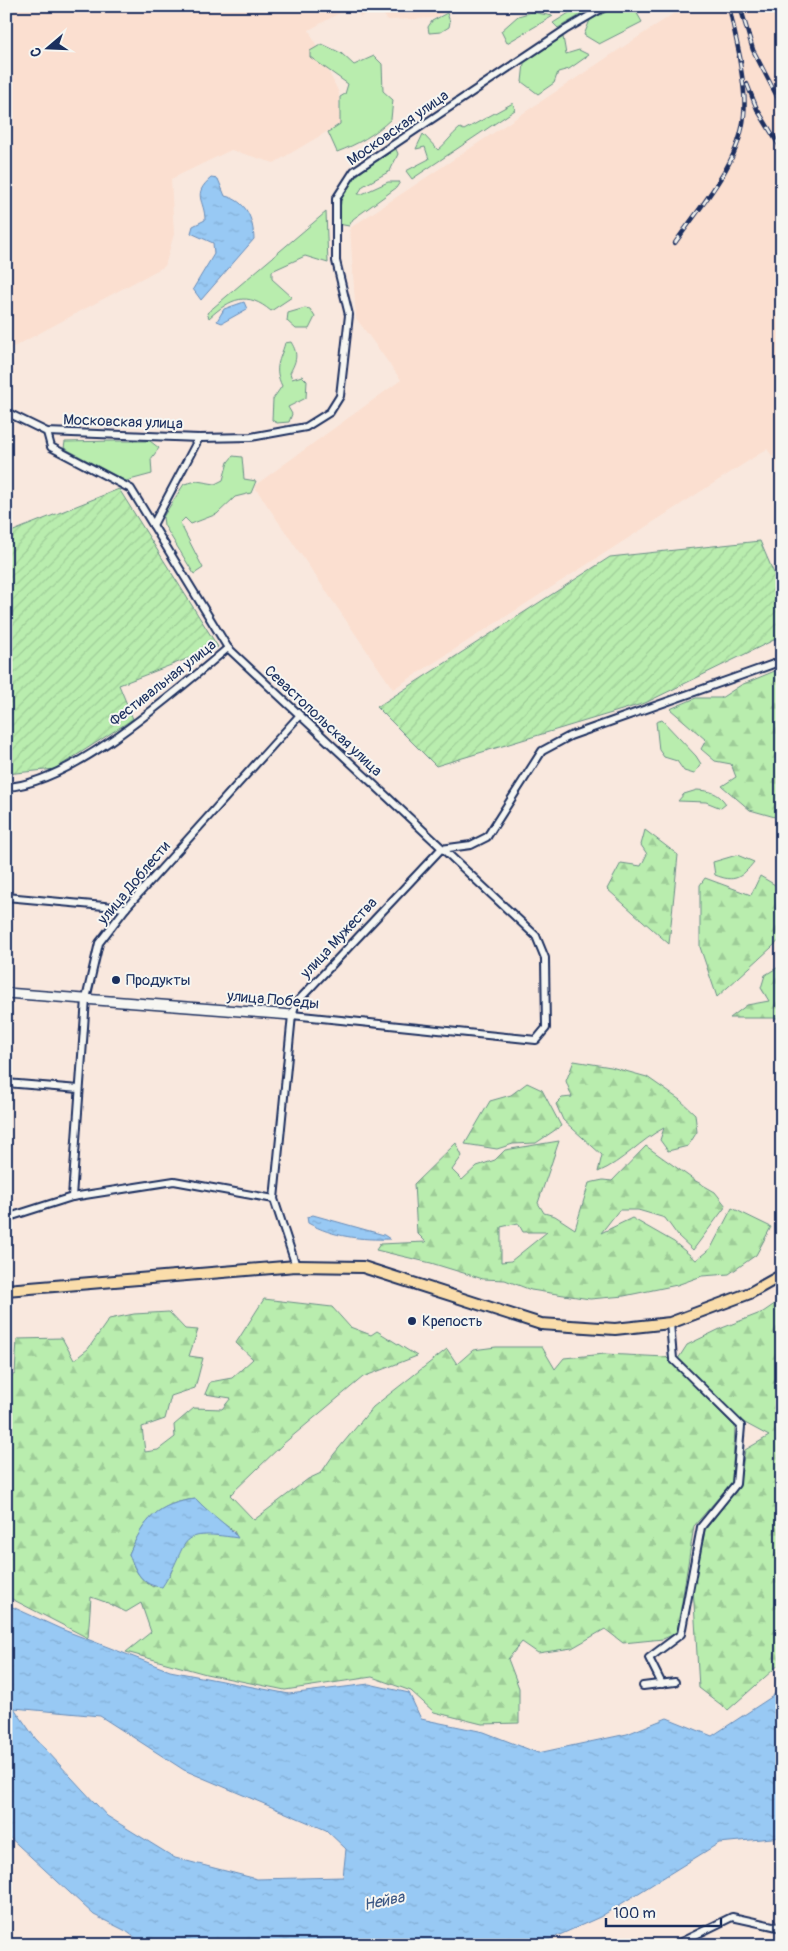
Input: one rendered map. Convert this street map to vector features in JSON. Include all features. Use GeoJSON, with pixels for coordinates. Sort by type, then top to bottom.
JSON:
{"type":"FeatureCollection","features":[{"type":"Feature","properties":{"kind":"main road"},"geometry":{"type":"LineString","coordinates":[[6,1290],[296,1266],[363,1267],[541,1324],[614,1329],[670,1323],[750,1293],[782,1275]]}},
{"type":"Feature","properties":{"kind":"street","name":"Московская улица"},"geometry":{"type":"LineString","coordinates":[[47,432],[199,438],[251,437],[306,427],[330,412],[340,396],[349,315],[336,261],[336,199],[354,171],[565,30],[606,6]]}},
{"type":"Feature","properties":{"kind":"street"},"geometry":{"type":"LineString","coordinates":[[6,412],[47,432]]}},
{"type":"Feature","properties":{"kind":"street","name":"Севастопольская улица"},"geometry":{"type":"LineString","coordinates":[[47,432],[51,446],[131,489],[228,648],[536,936],[545,958],[546,1028],[536,1040]]}},
{"type":"Feature","properties":{"kind":"street"},"geometry":{"type":"LineString","coordinates":[[153,525],[199,438]]}},
{"type":"Feature","properties":{"kind":"street","name":"Фестивальная улица"},"geometry":{"type":"LineString","coordinates":[[6,787],[21,786],[60,772],[139,721],[228,648]]}},
{"type":"Feature","properties":{"kind":"street"},"geometry":{"type":"LineString","coordinates":[[441,849],[472,845],[487,836],[542,752],[570,736],[782,661]]}},
{"type":"Feature","properties":{"kind":"street","name":"улица Доблести"},"geometry":{"type":"LineString","coordinates":[[72,1197],[86,999],[100,943],[126,908],[299,716]]}},
{"type":"Feature","properties":{"kind":"street","name":"улица Мужества"},"geometry":{"type":"LineString","coordinates":[[296,1266],[274,1199],[292,1016],[296,1003],[441,849]]}},
{"type":"Feature","properties":{"kind":"street"},"geometry":{"type":"LineString","coordinates":[[6,897],[126,908]]}},
{"type":"Feature","properties":{"kind":"street","name":"улица Победы"},"geometry":{"type":"LineString","coordinates":[[6,993],[292,1016],[536,1040]]}},
{"type":"Feature","properties":{"kind":"street"},"geometry":{"type":"LineString","coordinates":[[6,1083],[79,1089]]}},
{"type":"Feature","properties":{"kind":"street"},"geometry":{"type":"LineString","coordinates":[[6,1218],[72,1197],[174,1181],[274,1199]]}},
{"type":"Feature","properties":{"kind":"street"},"geometry":{"type":"LineString","coordinates":[[662,1684],[649,1658],[681,1634],[701,1527],[736,1484],[741,1426],[673,1359],[670,1323]]}},
{"type":"Feature","properties":{"kind":"street"},"geometry":{"type":"LineString","coordinates":[[643,1686],[674,1682]]}},
{"type":"Feature","properties":{"kind":"street"},"geometry":{"type":"LineString","coordinates":[[675,1945],[732,1917],[782,1928]]}},
{"type":"Feature","properties":{"kind":"shaded area"},"geometry":{"type":"Polygon","coordinates":[[[6,6],[352,6],[309,30],[339,93],[340,124],[274,163],[231,150],[171,179],[174,234],[165,266],[6,351],[6,6]]]}},
{"type":"Feature","properties":{"kind":"shaded area"},"geometry":{"type":"Polygon","coordinates":[[[358,6],[453,6],[435,18],[387,20],[380,7],[360,17],[358,6]]]}},
{"type":"Feature","properties":{"kind":"shaded area"},"geometry":{"type":"Polygon","coordinates":[[[685,6],[782,6],[782,469],[767,449],[393,689],[254,486],[401,380],[356,318],[350,228],[685,6]]]}},
{"type":"Feature","properties":{"kind":"green space"},"geometry":{"type":"Polygon","coordinates":[[[580,6],[589,6],[589,10],[558,28],[553,23],[580,6]]]}},
{"type":"Feature","properties":{"kind":"green space"},"geometry":{"type":"Polygon","coordinates":[[[618,6],[638,6],[634,8],[642,22],[599,44],[584,35],[590,20],[618,6]]]}},
{"type":"Feature","properties":{"kind":"green space"},"geometry":{"type":"Polygon","coordinates":[[[532,12],[553,16],[507,43],[501,31],[518,16],[532,12]]]}},
{"type":"Feature","properties":{"kind":"green space"},"geometry":{"type":"Polygon","coordinates":[[[447,13],[450,22],[449,27],[441,32],[429,33],[428,27],[432,21],[447,13]]]}},
{"type":"Feature","properties":{"kind":"green space"},"geometry":{"type":"Polygon","coordinates":[[[563,37],[566,54],[579,50],[589,55],[569,69],[558,72],[554,83],[538,94],[522,82],[524,63],[563,37]]]}},
{"type":"Feature","properties":{"kind":"green space"},"geometry":{"type":"Polygon","coordinates":[[[322,44],[341,53],[354,65],[374,56],[382,64],[383,91],[393,100],[391,119],[366,138],[337,152],[328,132],[340,124],[340,97],[345,94],[348,84],[310,57],[310,51],[322,44]]]}},
{"type":"Feature","properties":{"kind":"green space"},"geometry":{"type":"Polygon","coordinates":[[[513,103],[515,110],[412,179],[406,171],[429,159],[425,147],[416,149],[423,134],[438,150],[460,128],[464,130],[513,103]]]}},
{"type":"Feature","properties":{"kind":"green space"},"geometry":{"type":"Polygon","coordinates":[[[396,149],[398,154],[390,171],[363,186],[358,194],[388,182],[400,182],[396,188],[353,219],[349,226],[338,224],[345,189],[354,178],[368,167],[396,149]]]}},
{"type":"Feature","properties":{"kind":"green space"},"geometry":{"type":"Polygon","coordinates":[[[326,212],[328,263],[305,256],[272,271],[272,279],[292,297],[271,311],[254,301],[247,299],[239,300],[225,306],[209,318],[207,313],[326,212]]]}},
{"type":"Feature","properties":{"kind":"green space"},"geometry":{"type":"Polygon","coordinates":[[[305,308],[310,309],[315,317],[309,329],[296,329],[287,321],[288,313],[305,308]]]}},
{"type":"Feature","properties":{"kind":"green space"},"geometry":{"type":"Polygon","coordinates":[[[291,342],[296,358],[290,373],[292,379],[302,376],[307,381],[306,398],[288,407],[292,414],[289,422],[277,423],[272,420],[273,399],[282,386],[278,374],[278,364],[285,343],[291,342]]]}},
{"type":"Feature","properties":{"kind":"green space"},"geometry":{"type":"Polygon","coordinates":[[[150,441],[159,448],[151,459],[152,474],[126,481],[64,448],[65,442],[150,441]]]}},
{"type":"Feature","properties":{"kind":"green space"},"geometry":{"type":"Polygon","coordinates":[[[233,456],[242,457],[244,479],[256,481],[251,493],[235,497],[217,514],[191,524],[185,518],[180,523],[203,568],[194,574],[164,525],[163,517],[184,484],[197,481],[215,484],[223,480],[228,462],[233,456]]]}},
{"type":"Feature","properties":{"kind":"green space"},"geometry":{"type":"Polygon","coordinates":[[[119,489],[218,647],[119,685],[133,719],[55,769],[6,774],[6,534],[119,489]]]}},
{"type":"Feature","properties":{"kind":"green space"},"geometry":{"type":"Polygon","coordinates":[[[760,541],[782,592],[782,636],[645,703],[436,766],[377,707],[610,557],[760,541]]]}},
{"type":"Feature","properties":{"kind":"green space"},"geometry":{"type":"Polygon","coordinates":[[[782,668],[782,819],[750,810],[722,786],[736,777],[731,764],[715,761],[701,749],[706,740],[670,709],[696,698],[721,698],[741,685],[782,668]]]}},
{"type":"Feature","properties":{"kind":"green space"},"geometry":{"type":"Polygon","coordinates":[[[662,720],[696,756],[701,764],[694,774],[684,771],[677,761],[664,757],[659,750],[656,722],[662,720]]]}},
{"type":"Feature","properties":{"kind":"green space"},"geometry":{"type":"Polygon","coordinates":[[[697,790],[713,793],[726,804],[721,808],[706,802],[678,801],[684,794],[697,790]]]}},
{"type":"Feature","properties":{"kind":"green space"},"geometry":{"type":"Polygon","coordinates":[[[645,830],[678,855],[669,944],[607,889],[621,863],[641,866],[647,854],[641,845],[645,830]]]}},
{"type":"Feature","properties":{"kind":"green space"},"geometry":{"type":"Polygon","coordinates":[[[737,855],[754,862],[737,878],[728,879],[715,875],[713,862],[737,855]]]}},
{"type":"Feature","properties":{"kind":"green space"},"geometry":{"type":"Polygon","coordinates":[[[760,876],[782,889],[782,938],[717,997],[700,947],[700,885],[705,878],[751,895],[760,876]]]}},
{"type":"Feature","properties":{"kind":"green space"},"geometry":{"type":"Polygon","coordinates":[[[782,965],[782,1018],[730,1018],[747,1005],[769,1001],[761,988],[765,975],[782,965]]]}},
{"type":"Feature","properties":{"kind":"green space"},"geometry":{"type":"Polygon","coordinates":[[[574,1061],[611,1067],[647,1077],[680,1100],[695,1114],[697,1132],[688,1146],[668,1151],[660,1140],[664,1128],[615,1163],[598,1172],[602,1155],[563,1120],[556,1104],[562,1098],[572,1097],[566,1081],[574,1061]]]}},
{"type":"Feature","properties":{"kind":"green space"},"geometry":{"type":"Polygon","coordinates":[[[527,1083],[542,1090],[561,1126],[536,1143],[513,1144],[497,1149],[465,1144],[490,1101],[511,1095],[527,1083]]]}},
{"type":"Feature","properties":{"kind":"green space"},"geometry":{"type":"Polygon","coordinates":[[[559,1141],[538,1203],[544,1213],[555,1216],[575,1229],[589,1183],[603,1180],[612,1181],[646,1146],[694,1180],[715,1192],[726,1206],[693,1250],[678,1236],[665,1218],[638,1210],[619,1210],[601,1233],[632,1218],[674,1242],[696,1260],[711,1248],[732,1208],[771,1227],[756,1255],[729,1274],[702,1276],[677,1285],[624,1296],[590,1299],[531,1290],[505,1280],[483,1279],[431,1263],[376,1250],[380,1244],[426,1242],[417,1233],[414,1184],[456,1143],[462,1156],[452,1170],[462,1180],[477,1166],[495,1160],[505,1150],[559,1141]],[[518,1223],[501,1227],[501,1262],[511,1261],[547,1232],[523,1232],[518,1223]]]}},
{"type":"Feature","properties":{"kind":"green space"},"geometry":{"type":"Polygon","coordinates":[[[264,1299],[332,1307],[350,1327],[371,1335],[377,1331],[417,1356],[363,1377],[283,1444],[230,1495],[254,1520],[308,1479],[321,1473],[334,1454],[373,1407],[447,1349],[457,1364],[473,1350],[496,1347],[542,1347],[555,1369],[564,1358],[605,1354],[666,1357],[735,1427],[732,1482],[694,1526],[677,1633],[663,1639],[623,1643],[605,1629],[572,1648],[538,1653],[522,1642],[508,1659],[519,1688],[519,1723],[482,1724],[434,1712],[411,1691],[372,1677],[285,1690],[206,1674],[126,1652],[151,1632],[141,1603],[126,1612],[91,1597],[88,1638],[6,1596],[6,1379],[15,1374],[17,1339],[62,1338],[74,1360],[88,1349],[109,1319],[134,1314],[169,1312],[185,1329],[198,1330],[189,1356],[203,1358],[195,1388],[171,1396],[165,1419],[142,1427],[145,1452],[158,1450],[175,1437],[174,1425],[194,1408],[222,1409],[231,1398],[205,1394],[210,1382],[232,1378],[253,1359],[236,1343],[264,1299]],[[196,1499],[171,1504],[162,1509],[153,1515],[140,1532],[129,1554],[135,1569],[153,1587],[170,1575],[182,1545],[193,1536],[212,1534],[237,1537],[234,1531],[214,1517],[196,1499]]]}},
{"type":"Feature","properties":{"kind":"green space"},"geometry":{"type":"Polygon","coordinates":[[[782,1299],[782,1662],[728,1710],[699,1688],[693,1586],[705,1530],[739,1487],[745,1450],[769,1436],[743,1422],[678,1359],[687,1345],[722,1328],[763,1312],[782,1299]]]}},
{"type":"Feature","properties":{"kind":"water"},"geometry":{"type":"Polygon","coordinates":[[[211,178],[218,179],[225,196],[233,198],[244,207],[250,218],[254,239],[201,300],[193,289],[214,254],[213,243],[191,233],[193,226],[205,220],[200,193],[211,178]]]}},
{"type":"Feature","properties":{"kind":"water"},"geometry":{"type":"Polygon","coordinates":[[[244,302],[247,309],[222,323],[217,321],[224,309],[244,302]]]}},
{"type":"Feature","properties":{"kind":"water"},"geometry":{"type":"Polygon","coordinates":[[[313,1215],[384,1235],[390,1239],[358,1238],[327,1232],[308,1223],[307,1217],[313,1215]]]}},
{"type":"Feature","properties":{"kind":"water"},"geometry":{"type":"Polygon","coordinates":[[[196,1499],[238,1538],[217,1535],[193,1537],[186,1542],[162,1587],[149,1584],[137,1572],[129,1554],[140,1532],[153,1515],[162,1509],[171,1504],[196,1499]]]}},
{"type":"Feature","properties":{"kind":"water","name":"Нейва"},"geometry":{"type":"Polygon","coordinates":[[[6,1604],[61,1629],[170,1671],[289,1694],[369,1684],[409,1693],[421,1719],[484,1732],[538,1753],[627,1734],[667,1718],[712,1736],[773,1696],[782,1684],[782,1837],[719,1843],[600,1917],[537,1945],[145,1945],[126,1931],[94,1915],[6,1834],[6,1604]],[[14,1708],[35,1738],[107,1816],[175,1858],[257,1879],[343,1877],[346,1849],[326,1830],[184,1770],[100,1716],[14,1708]]]}},
{"type":"Feature","properties":{"kind":"railway"},"geometry":{"type":"LineString","coordinates":[[729,6],[741,62]]}},
{"type":"Feature","properties":{"kind":"railway"},"geometry":{"type":"LineString","coordinates":[[740,6],[753,50],[782,106]]}},
{"type":"Feature","properties":{"kind":"railway"},"geometry":{"type":"LineString","coordinates":[[675,243],[718,183],[735,150],[741,133],[744,108],[739,57]]}},
{"type":"Feature","properties":{"kind":"railway"},"geometry":{"type":"LineString","coordinates":[[747,84],[757,109],[782,150]]}},
{"type":"Feature","properties":{"kind":"place","name":"Продукты"},"geometry":{"type":"Point","coordinates":[116,980]}},
{"type":"Feature","properties":{"kind":"place","name":"Крепость"},"geometry":{"type":"Point","coordinates":[412,1321]}}]}
